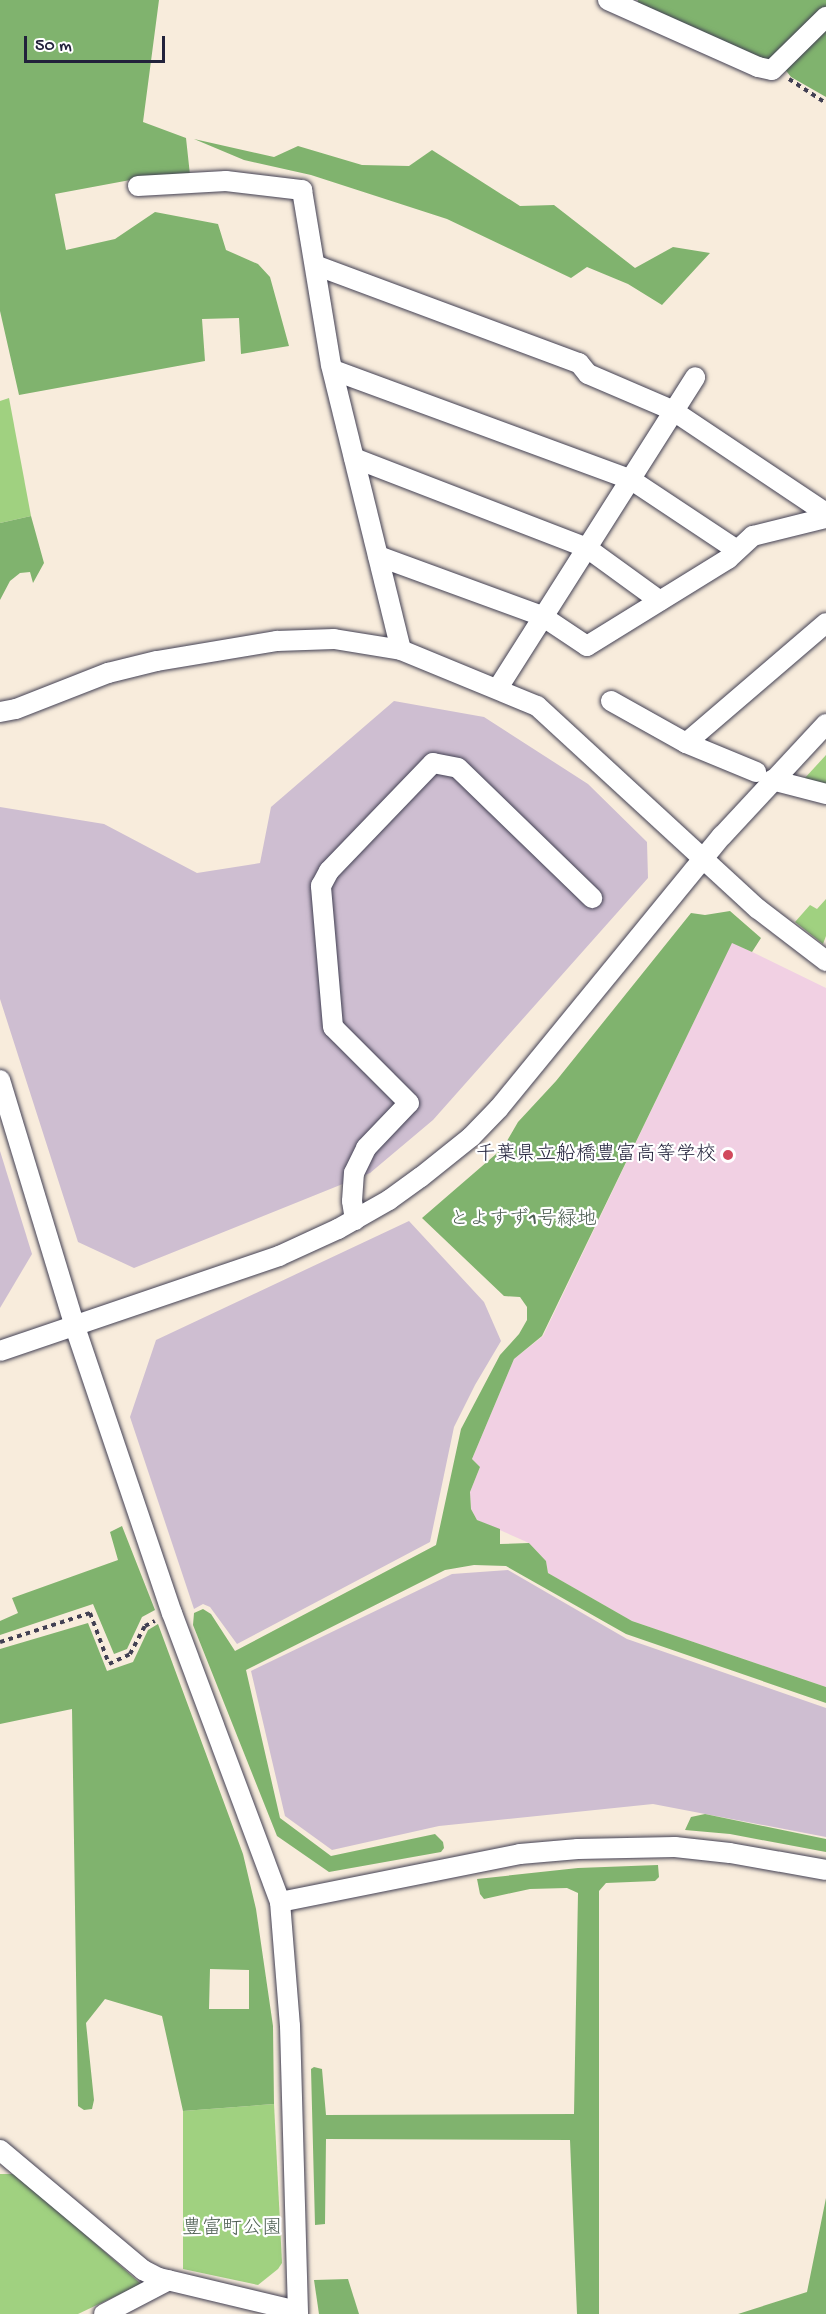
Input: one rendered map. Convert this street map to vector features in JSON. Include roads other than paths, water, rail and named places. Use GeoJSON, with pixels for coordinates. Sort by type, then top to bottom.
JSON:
{"type":"FeatureCollection","features":[{"type":"Feature","properties":{"kind":"street"},"geometry":{"type":"LineString","coordinates":[[608,0],[758,66],[772,70],[826,17]]}},
{"type":"Feature","properties":{"kind":"street"},"geometry":{"type":"LineString","coordinates":[[138,186],[226,181],[302,190],[333,370],[401,650]]}},
{"type":"Feature","properties":{"kind":"street"},"geometry":{"type":"LineString","coordinates":[[315,265],[579,363],[588,374],[672,410],[826,513]]}},
{"type":"Feature","properties":{"kind":"street"},"geometry":{"type":"LineString","coordinates":[[333,370],[630,479],[737,550]]}},
{"type":"Feature","properties":{"kind":"street"},"geometry":{"type":"LineString","coordinates":[[498,688],[695,377]]}},
{"type":"Feature","properties":{"kind":"street"},"geometry":{"type":"LineString","coordinates":[[354,458],[587,548],[660,601]]}},
{"type":"Feature","properties":{"kind":"street"},"geometry":{"type":"LineString","coordinates":[[378,556],[542,616],[587,646],[728,559],[753,536],[826,518]]}},
{"type":"Feature","properties":{"kind":"street"},"geometry":{"type":"LineString","coordinates":[[686,743],[826,623]]}},
{"type":"Feature","properties":{"kind":"street"},"geometry":{"type":"LineString","coordinates":[[0,712],[16,709],[128,668],[277,640],[334,639],[401,650],[537,706],[790,935],[826,961]]}},
{"type":"Feature","properties":{"kind":"street"},"geometry":{"type":"LineString","coordinates":[[611,701],[686,743],[764,776],[826,794]]}},
{"type":"Feature","properties":{"kind":"street"},"geometry":{"type":"LineString","coordinates":[[0,1351],[279,1256],[355,1220],[421,1178],[471,1137],[499,1108],[704,859],[764,776],[826,724]]}},
{"type":"Feature","properties":{"kind":"street"},"geometry":{"type":"LineString","coordinates":[[355,1220],[352,1201],[354,1173],[366,1148],[410,1103],[333,1028],[321,886],[329,871],[433,763],[458,768],[592,898]]}},
{"type":"Feature","properties":{"kind":"street"},"geometry":{"type":"LineString","coordinates":[[0,1080],[75,1327],[172,1613],[280,1902],[290,2026],[298,2312],[159,2278],[143,2270],[0,2150]]}},
{"type":"Feature","properties":{"kind":"street"},"geometry":{"type":"LineString","coordinates":[[280,1902],[520,1854],[578,1849],[675,1847],[730,1853],[826,1870]]}},
{"type":"Feature","properties":{"kind":"street"},"geometry":{"type":"LineString","coordinates":[[104,2314],[169,2280]]}},
{"type":"Feature","properties":{"kind":"place","name":"千葉県立船橋豊富高等学校"},"geometry":{"type":"Point","coordinates":[728,1155]}},
{"type":"Feature","properties":{"kind":"park label","name":"とよすず1号緑地"},"geometry":{"type":"Point","coordinates":[523,1220]}},
{"type":"Feature","properties":{"kind":"park label","name":"豊富町公園"},"geometry":{"type":"Point","coordinates":[232,2229]}}]}
